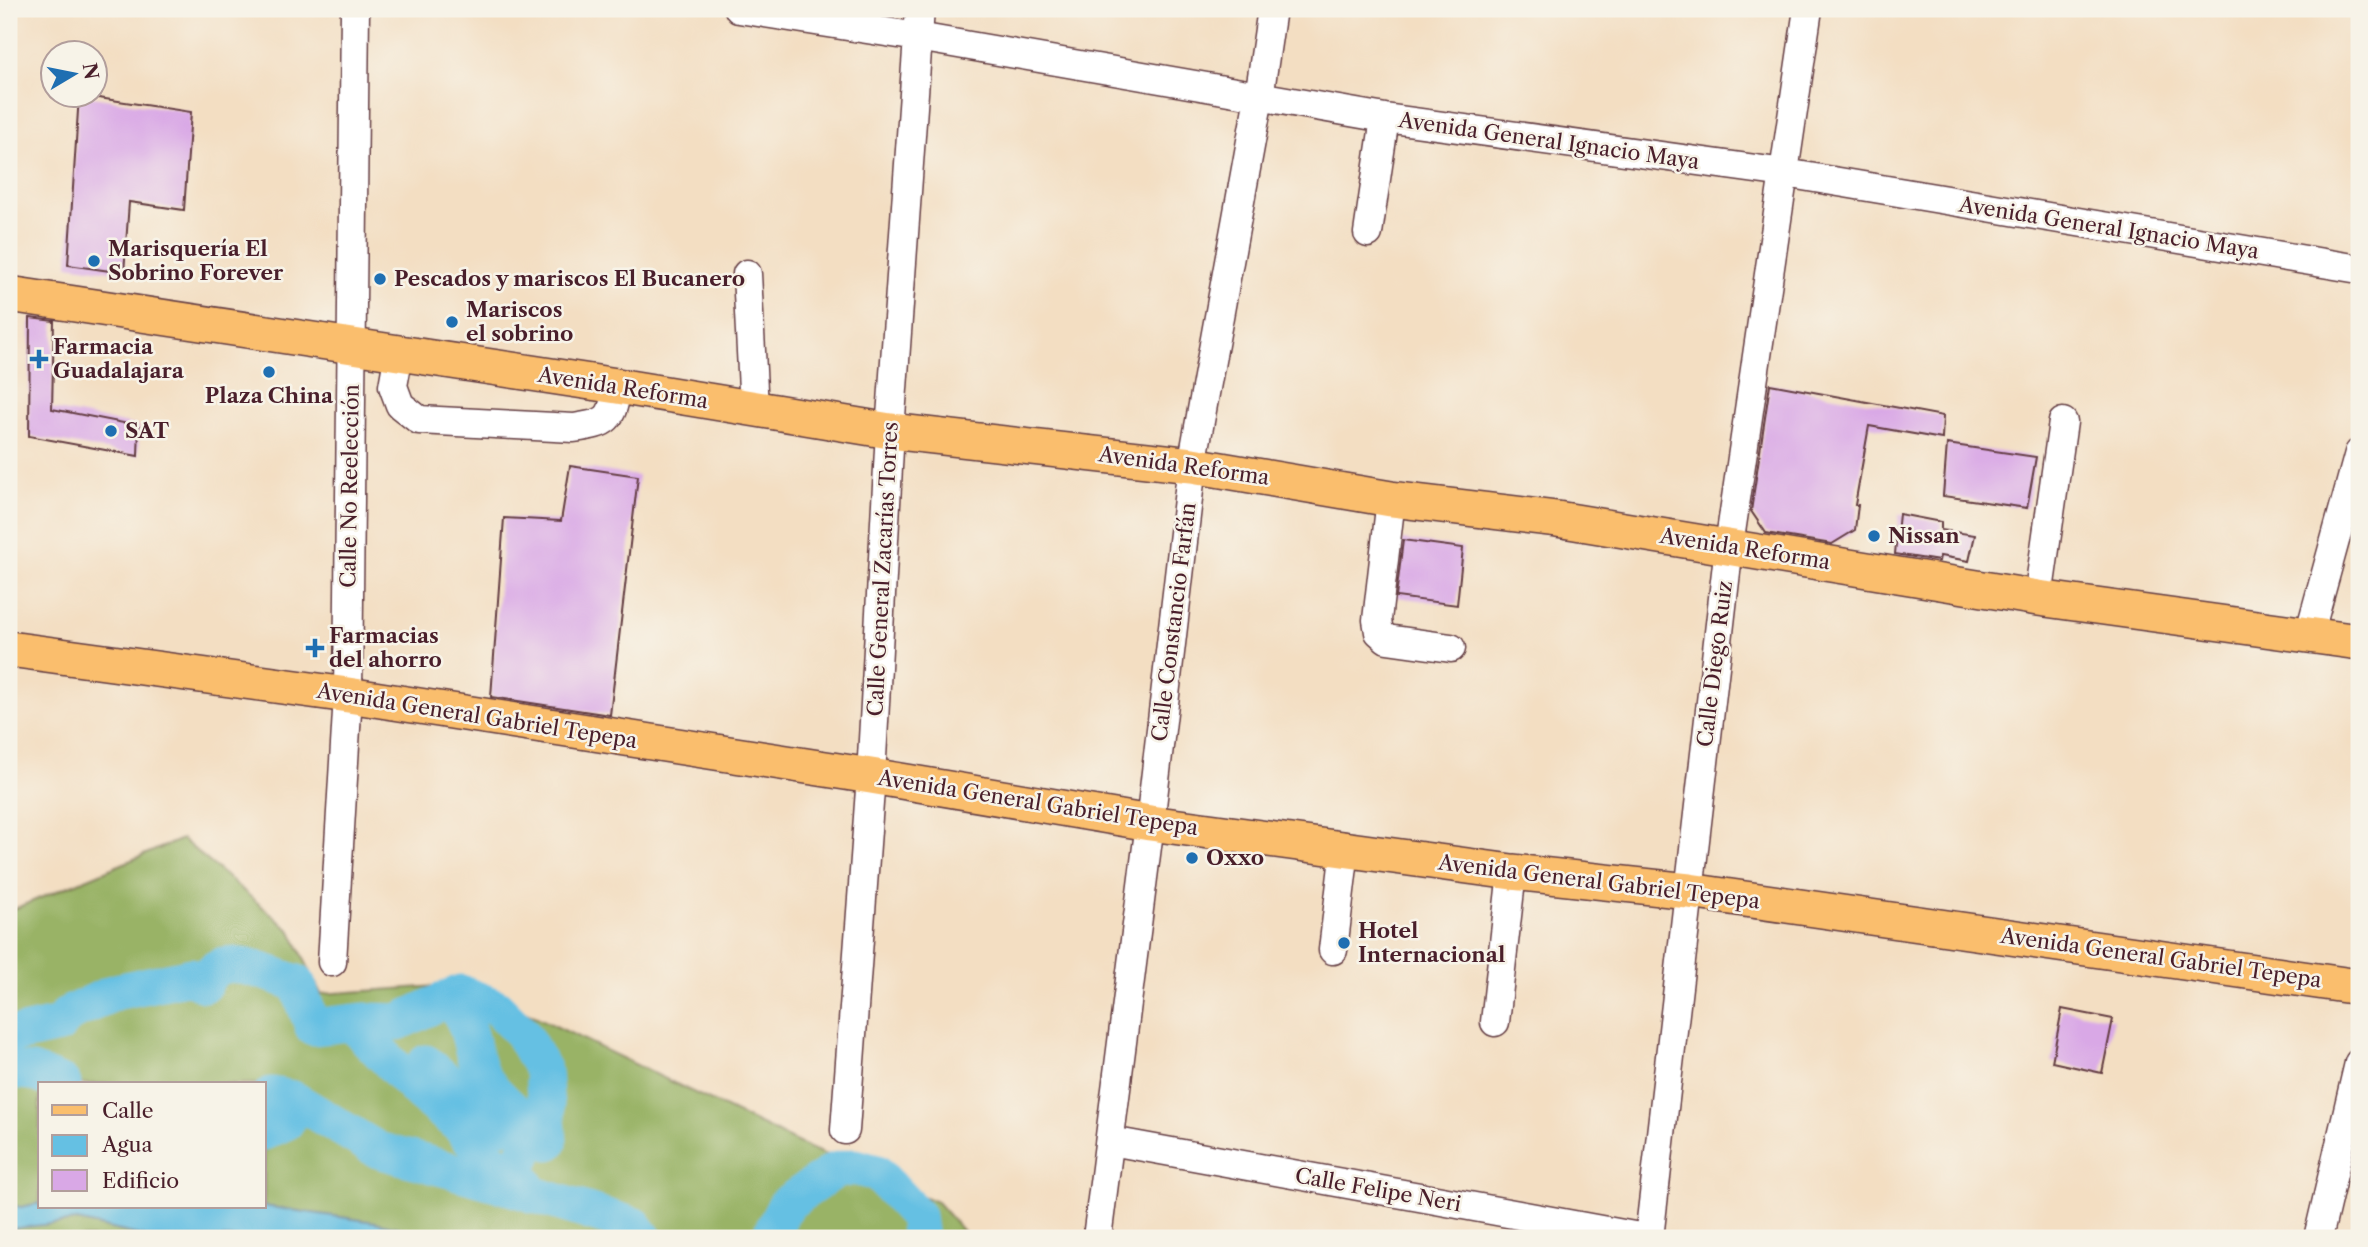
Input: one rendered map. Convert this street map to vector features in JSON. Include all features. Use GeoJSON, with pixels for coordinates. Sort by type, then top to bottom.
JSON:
{"type":"FeatureCollection","features":[{"type":"Feature","properties":{"kind":"main road","name":"Avenida Reforma"},"geometry":{"type":"LineString","coordinates":[[9,294],[617,386],[890,431],[1192,465],[1391,499],[1557,519],[1729,546],[2038,598],[2359,642]]}},
{"type":"Feature","properties":{"kind":"main road","name":"Avenida General Gabriel Tepepa"},"geometry":{"type":"LineString","coordinates":[[9,649],[348,695],[871,776],[1150,823],[1512,872],[1689,891],[2359,987]]}},
{"type":"Feature","properties":{"kind":"street","name":"Calle No Reelección"},"geometry":{"type":"LineString","coordinates":[[332,962],[348,695],[355,9]]}},
{"type":"Feature","properties":{"kind":"street","name":"Avenida General Ignacio Maya"},"geometry":{"type":"LineString","coordinates":[[739,9],[918,37],[1385,118],[1785,173],[2359,269]]}},
{"type":"Feature","properties":{"kind":"street","name":"Calle General Zacarías Torres"},"geometry":{"type":"LineString","coordinates":[[845,1130],[871,776],[890,431],[920,9]]}},
{"type":"Feature","properties":{"kind":"street","name":"Calle Constancio Farfán"},"geometry":{"type":"LineString","coordinates":[[1097,1238],[1192,465],[1259,97],[1272,9]]}},
{"type":"Feature","properties":{"kind":"street","name":"Calle Diego Ruiz"},"geometry":{"type":"LineString","coordinates":[[1647,1238],[1729,546],[1808,9]]}},
{"type":"Feature","properties":{"kind":"street"},"geometry":{"type":"LineString","coordinates":[[1368,233],[1385,118]]}},
{"type":"Feature","properties":{"kind":"street"},"geometry":{"type":"LineString","coordinates":[[747,274],[754,410]]}},
{"type":"Feature","properties":{"kind":"street"},"geometry":{"type":"LineString","coordinates":[[399,353],[393,386],[400,405],[419,420],[574,428],[593,425],[605,421],[613,408],[617,386]]}},
{"type":"Feature","properties":{"kind":"street"},"geometry":{"type":"LineString","coordinates":[[2038,598],[2063,422]]}},
{"type":"Feature","properties":{"kind":"street"},"geometry":{"type":"LineString","coordinates":[[2309,635],[2359,453]]}},
{"type":"Feature","properties":{"kind":"street"},"geometry":{"type":"LineString","coordinates":[[1391,499],[1377,620],[1379,632],[1387,639],[1451,648]]}},
{"type":"Feature","properties":{"kind":"street"},"geometry":{"type":"LineString","coordinates":[[1333,950],[1345,849]]}},
{"type":"Feature","properties":{"kind":"street"},"geometry":{"type":"LineString","coordinates":[[1496,1022],[1512,872]]}},
{"type":"Feature","properties":{"kind":"street"},"geometry":{"type":"LineString","coordinates":[[2318,1238],[2359,1063]]}},
{"type":"Feature","properties":{"kind":"street","name":"Calle Felipe Neri"},"geometry":{"type":"LineString","coordinates":[[1111,1141],[1647,1238]]}},
{"type":"Feature","properties":{"kind":"green space"},"geometry":{"type":"Polygon","coordinates":[[[182,839],[291,931],[321,994],[468,984],[807,1147],[937,1202],[969,1238],[9,1238],[9,911],[182,839]]]}},
{"type":"Feature","properties":{"kind":"water"},"geometry":{"type":"Polygon","coordinates":[[[38,1203],[38,1208],[266,1206],[375,1222],[442,1238],[151,1238],[77,1221],[9,1229],[9,1205],[21,1207],[38,1203]]]}},
{"type":"Feature","properties":{"kind":"building"},"geometry":{"type":"Polygon","coordinates":[[[108,99],[191,112],[184,210],[129,202],[124,273],[68,265],[78,108],[108,108],[108,99]]]}},
{"type":"Feature","properties":{"kind":"building"},"geometry":{"type":"Polygon","coordinates":[[[30,318],[54,321],[52,409],[139,426],[138,456],[29,436],[30,318]]]}},
{"type":"Feature","properties":{"kind":"building"},"geometry":{"type":"Polygon","coordinates":[[[1770,384],[1943,416],[1942,439],[1869,426],[1855,505],[1858,505],[1855,530],[1832,544],[1766,533],[1751,511],[1770,384]]]}},
{"type":"Feature","properties":{"kind":"building"},"geometry":{"type":"Polygon","coordinates":[[[1947,444],[2036,457],[2027,508],[1943,496],[1947,444]]]}},
{"type":"Feature","properties":{"kind":"building"},"geometry":{"type":"Polygon","coordinates":[[[570,466],[638,476],[610,715],[491,697],[504,518],[561,521],[570,466]]]}},
{"type":"Feature","properties":{"kind":"building"},"geometry":{"type":"Polygon","coordinates":[[[1899,514],[1941,522],[1941,530],[1975,535],[1969,561],[1940,556],[1939,561],[1895,554],[1899,514]]]}},
{"type":"Feature","properties":{"kind":"building"},"geometry":{"type":"Polygon","coordinates":[[[1403,540],[1463,548],[1457,605],[1396,597],[1403,540]]]}},
{"type":"Feature","properties":{"kind":"building"},"geometry":{"type":"Polygon","coordinates":[[[2062,1009],[2113,1019],[2102,1073],[2052,1062],[2062,1009]]]}},
{"type":"Feature","properties":{"kind":"waterway"},"geometry":{"type":"LineString","coordinates":[[9,1036],[59,1025],[69,1014],[115,992],[191,976],[204,984],[214,970],[226,965],[257,970],[297,983],[313,1027],[366,1021],[398,1022],[460,993],[496,1007],[522,1033],[543,1071],[549,1142]]}},
{"type":"Feature","properties":{"kind":"waterway"},"geometry":{"type":"LineString","coordinates":[[445,1001],[461,1014],[478,1069],[487,1084],[534,1130],[517,1170],[533,1195]]}},
{"type":"Feature","properties":{"kind":"waterway"},"geometry":{"type":"LineString","coordinates":[[352,1023],[422,1095],[460,1126],[480,1150],[506,1170],[517,1170]]}},
{"type":"Feature","properties":{"kind":"waterway"},"geometry":{"type":"LineString","coordinates":[[426,1063],[500,1126]]}},
{"type":"Feature","properties":{"kind":"waterway"},"geometry":{"type":"LineString","coordinates":[[9,1070],[32,1072],[58,1082]]}},
{"type":"Feature","properties":{"kind":"waterway"},"geometry":{"type":"LineString","coordinates":[[271,1095],[293,1099],[378,1150],[635,1226],[644,1238]]}},
{"type":"Feature","properties":{"kind":"waterway"},"geometry":{"type":"LineString","coordinates":[[266,1131],[286,1122]]}},
{"type":"Feature","properties":{"kind":"waterway"},"geometry":{"type":"LineString","coordinates":[[770,1236],[786,1204],[834,1171],[854,1167],[877,1173],[917,1216],[920,1238]]}},
{"type":"Feature","properties":{"kind":"place","name":"Marisquería El Sobrino Forever"},"geometry":{"type":"Point","coordinates":[94,261]}},
{"type":"Feature","properties":{"kind":"place","name":"Pescados y mariscos El Bucanero"},"geometry":{"type":"Point","coordinates":[380,279]}},
{"type":"Feature","properties":{"kind":"place","name":"Mariscos el sobrino"},"geometry":{"type":"Point","coordinates":[452,322]}},
{"type":"Feature","properties":{"kind":"place","name":"Farmacia Guadalajara"},"geometry":{"type":"Point","coordinates":[39,359]}},
{"type":"Feature","properties":{"kind":"place","name":"Plaza China"},"geometry":{"type":"Point","coordinates":[269,372]}},
{"type":"Feature","properties":{"kind":"place","name":"SAT"},"geometry":{"type":"Point","coordinates":[111,431]}},
{"type":"Feature","properties":{"kind":"place","name":"Nissan"},"geometry":{"type":"Point","coordinates":[1874,536]}},
{"type":"Feature","properties":{"kind":"place","name":"Farmacias del ahorro"},"geometry":{"type":"Point","coordinates":[315,648]}},
{"type":"Feature","properties":{"kind":"place","name":"Oxxo"},"geometry":{"type":"Point","coordinates":[1192,858]}},
{"type":"Feature","properties":{"kind":"place","name":"Hotel Internacional"},"geometry":{"type":"Point","coordinates":[1344,943]}}]}
